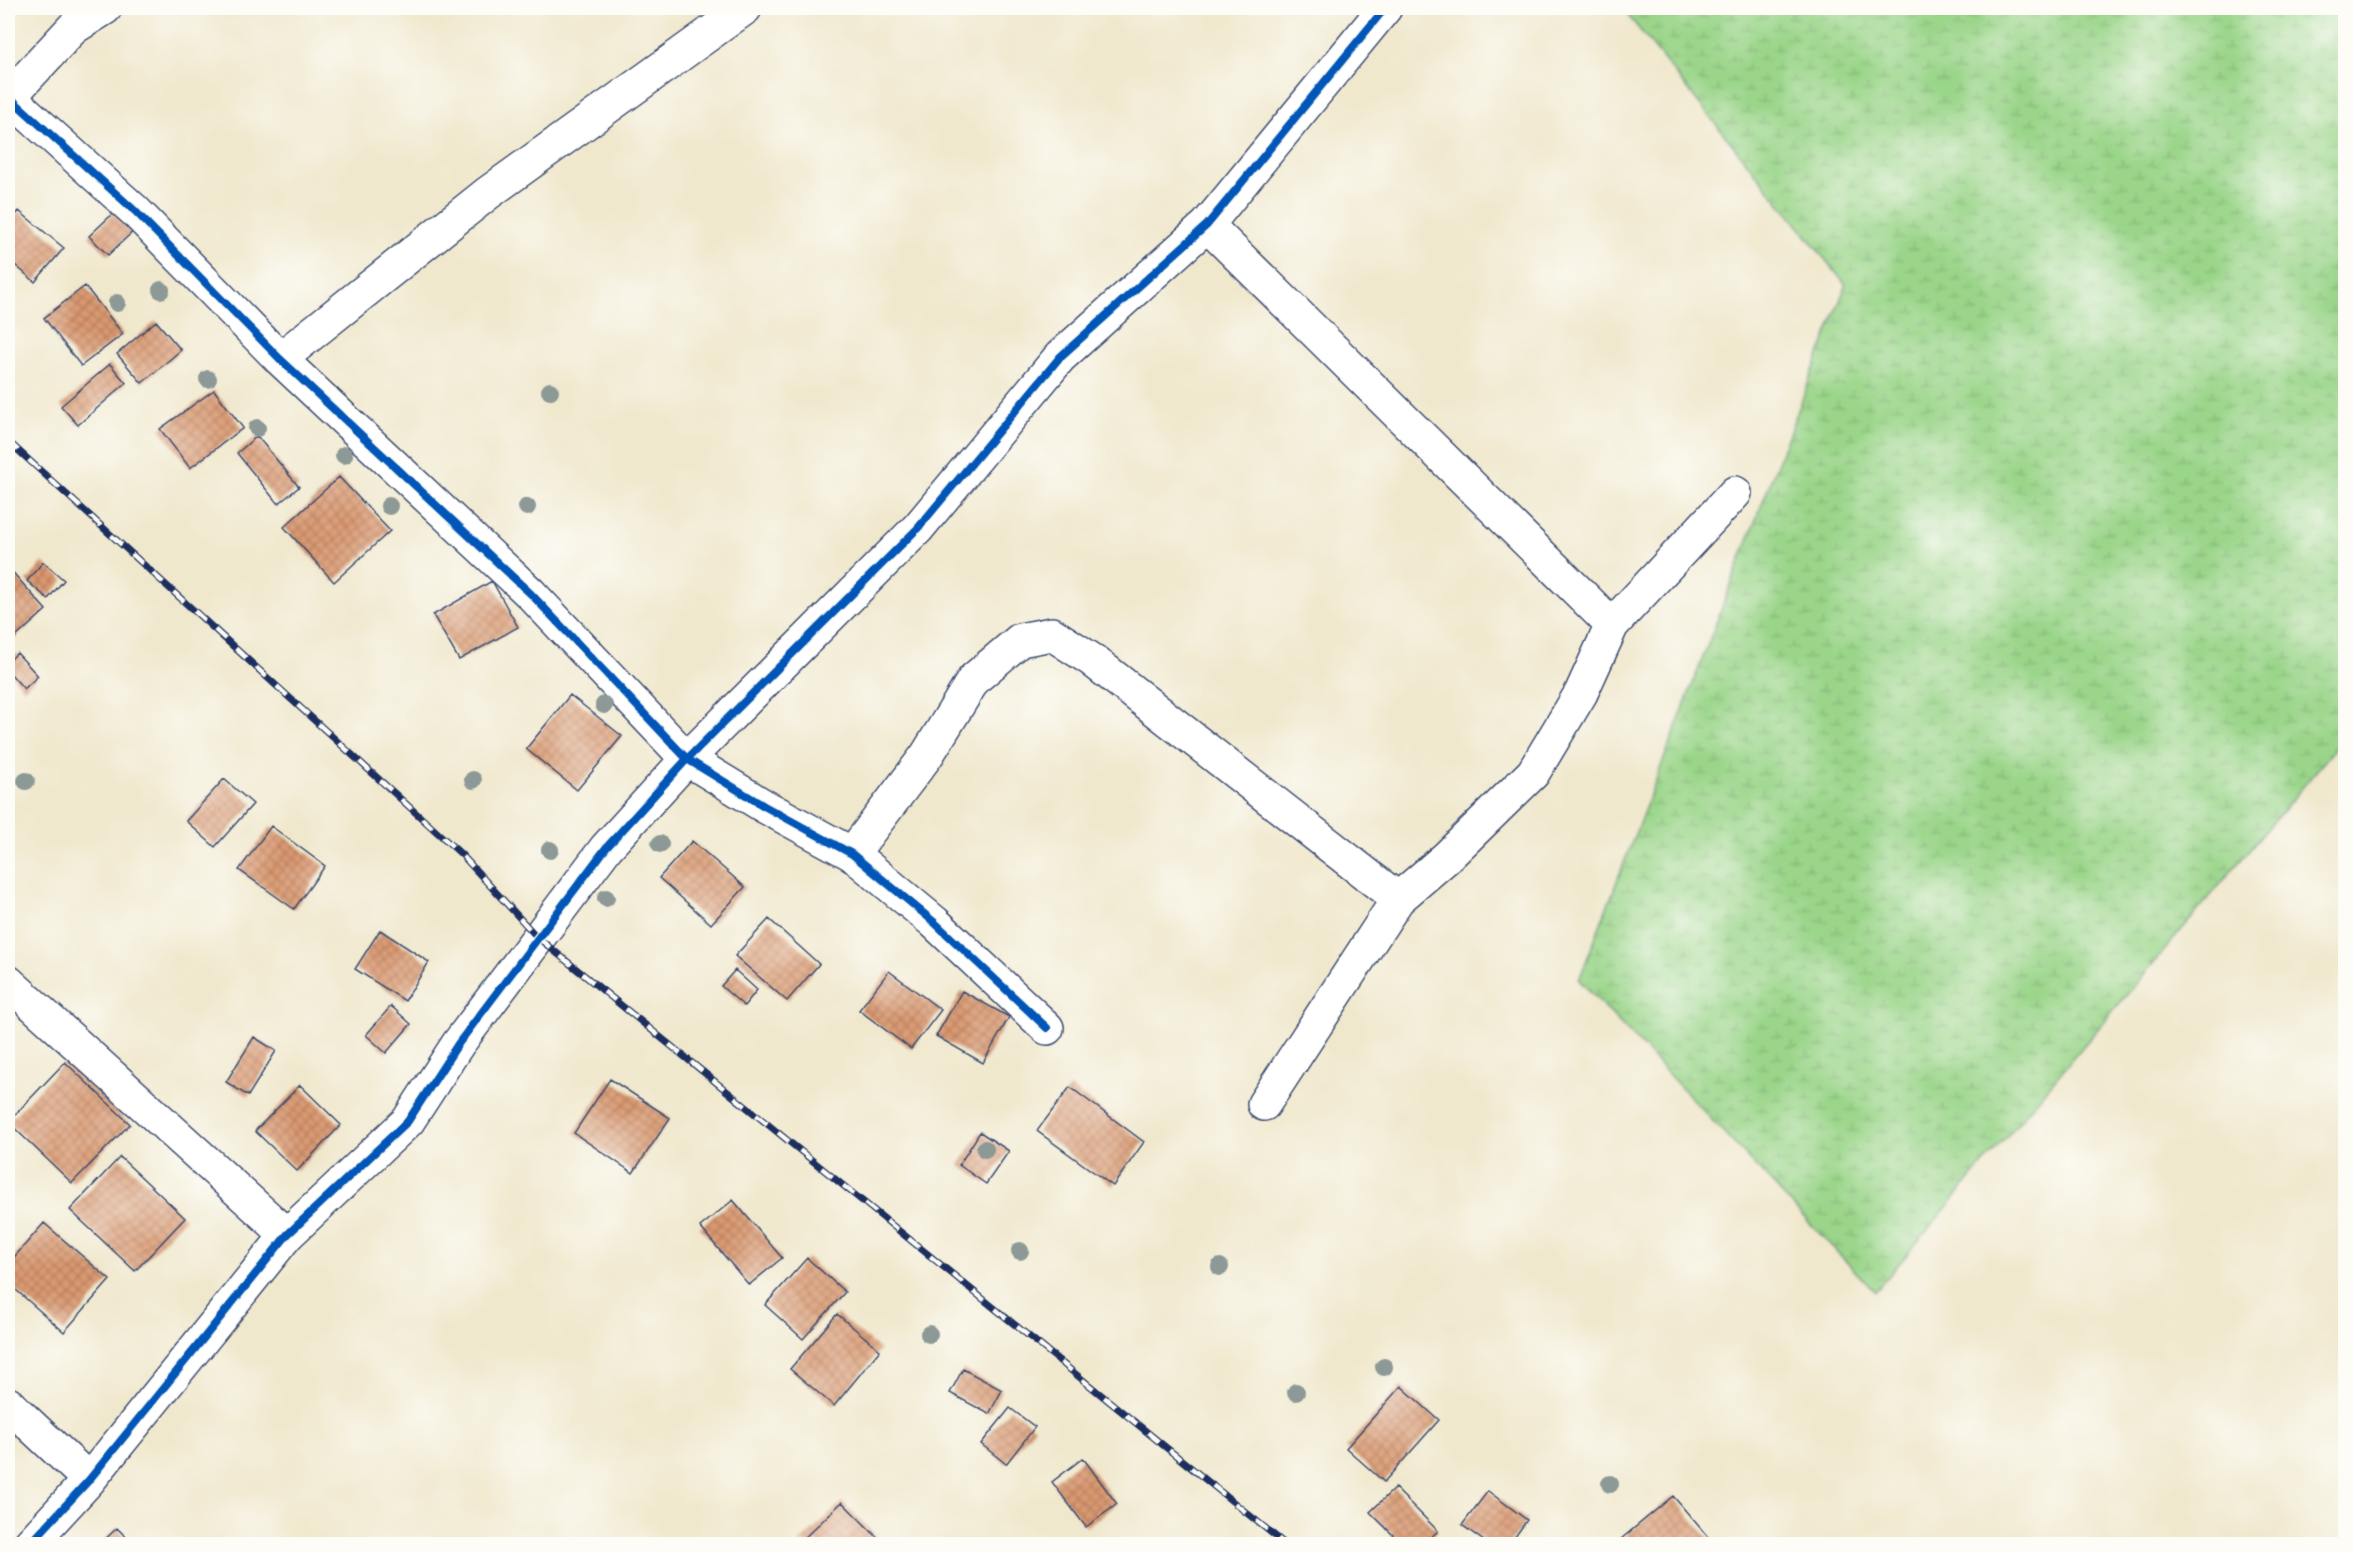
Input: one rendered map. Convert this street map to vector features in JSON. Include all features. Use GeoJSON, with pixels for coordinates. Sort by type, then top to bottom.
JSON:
{"type":"FeatureCollection","features":[{"type":"Feature","properties":{"kind":"street"},"geometry":{"type":"LineString","coordinates":[[105,8],[73,28],[8,96],[135,212],[280,359],[531,594],[687,759],[764,806],[852,854],[934,922],[1047,1028]]}},
{"type":"Feature","properties":{"kind":"street"},"geometry":{"type":"LineString","coordinates":[[280,359],[488,193],[745,8]]}},
{"type":"Feature","properties":{"kind":"street"},"geometry":{"type":"LineString","coordinates":[[30,1545],[89,1480],[287,1235],[408,1121],[458,1044],[606,848],[687,759],[918,528],[1060,357],[1207,225],[1385,8]]}},
{"type":"Feature","properties":{"kind":"street"},"geometry":{"type":"LineString","coordinates":[[1207,225],[1612,625]]}},
{"type":"Feature","properties":{"kind":"street"},"geometry":{"type":"LineString","coordinates":[[1264,1104],[1398,899],[1447,856],[1533,773],[1581,693],[1612,625],[1735,493]]}},
{"type":"Feature","properties":{"kind":"street"},"geometry":{"type":"LineString","coordinates":[[852,854],[927,755],[974,679],[1020,640],[1052,634],[1092,660],[1398,899]]}},
{"type":"Feature","properties":{"kind":"street"},"geometry":{"type":"LineString","coordinates":[[8,982],[287,1235]]}},
{"type":"Feature","properties":{"kind":"street"},"geometry":{"type":"LineString","coordinates":[[8,1404],[89,1480]]}},
{"type":"Feature","properties":{"kind":"green space"},"geometry":{"type":"Polygon","coordinates":[[[1622,8],[2345,8],[2345,737],[1875,1292],[1579,980],[1846,285],[1622,8]]]}},
{"type":"Feature","properties":{"kind":"building"},"geometry":{"type":"Polygon","coordinates":[[[123,204],[142,223],[108,255],[89,236],[123,204]]]}},
{"type":"Feature","properties":{"kind":"building"},"geometry":{"type":"Polygon","coordinates":[[[19,211],[64,248],[35,282],[8,259],[8,224],[19,211]]]}},
{"type":"Feature","properties":{"kind":"building"},"geometry":{"type":"Polygon","coordinates":[[[85,286],[123,334],[81,366],[44,318],[85,286]]]}},
{"type":"Feature","properties":{"kind":"building"},"geometry":{"type":"Polygon","coordinates":[[[156,321],[181,350],[142,383],[117,354],[156,321]]]}},
{"type":"Feature","properties":{"kind":"building"},"geometry":{"type":"Polygon","coordinates":[[[110,364],[126,383],[78,425],[61,406],[110,364]]]}},
{"type":"Feature","properties":{"kind":"building"},"geometry":{"type":"Polygon","coordinates":[[[214,390],[243,428],[190,468],[160,429],[214,390]]]}},
{"type":"Feature","properties":{"kind":"building"},"geometry":{"type":"Polygon","coordinates":[[[257,436],[299,487],[278,504],[237,453],[257,436]]]}},
{"type":"Feature","properties":{"kind":"building"},"geometry":{"type":"Polygon","coordinates":[[[339,477],[390,531],[334,582],[284,527],[339,477]]]}},
{"type":"Feature","properties":{"kind":"building"},"geometry":{"type":"Polygon","coordinates":[[[43,562],[64,580],[48,599],[27,581],[43,562]]]}},
{"type":"Feature","properties":{"kind":"building"},"geometry":{"type":"Polygon","coordinates":[[[8,567],[46,610],[8,644],[8,567]]]}},
{"type":"Feature","properties":{"kind":"building"},"geometry":{"type":"Polygon","coordinates":[[[492,581],[518,627],[459,660],[433,615],[492,581]]]}},
{"type":"Feature","properties":{"kind":"building"},"geometry":{"type":"Polygon","coordinates":[[[17,653],[38,676],[24,689],[8,671],[8,662],[17,653]]]}},
{"type":"Feature","properties":{"kind":"building"},"geometry":{"type":"Polygon","coordinates":[[[570,695],[622,736],[577,790],[526,749],[570,695]]]}},
{"type":"Feature","properties":{"kind":"building"},"geometry":{"type":"Polygon","coordinates":[[[224,779],[253,804],[215,847],[186,821],[224,779]]]}},
{"type":"Feature","properties":{"kind":"building"},"geometry":{"type":"Polygon","coordinates":[[[271,826],[325,866],[294,909],[239,870],[271,826]]]}},
{"type":"Feature","properties":{"kind":"building"},"geometry":{"type":"Polygon","coordinates":[[[692,841],[745,887],[711,924],[659,878],[692,841]]]}},
{"type":"Feature","properties":{"kind":"building"},"geometry":{"type":"Polygon","coordinates":[[[769,919],[819,964],[787,1001],[735,956],[769,919]]]}},
{"type":"Feature","properties":{"kind":"building"},"geometry":{"type":"Polygon","coordinates":[[[380,930],[429,962],[405,1001],[355,969],[380,930]]]}},
{"type":"Feature","properties":{"kind":"building"},"geometry":{"type":"Polygon","coordinates":[[[735,970],[757,990],[744,1006],[721,986],[735,970]]]}},
{"type":"Feature","properties":{"kind":"building"},"geometry":{"type":"Polygon","coordinates":[[[889,971],[941,1010],[911,1049],[859,1010],[889,971]]]}},
{"type":"Feature","properties":{"kind":"building"},"geometry":{"type":"Polygon","coordinates":[[[962,991],[1009,1017],[983,1063],[936,1036],[962,991]]]}},
{"type":"Feature","properties":{"kind":"building"},"geometry":{"type":"Polygon","coordinates":[[[391,1006],[411,1024],[386,1053],[366,1035],[391,1006]]]}},
{"type":"Feature","properties":{"kind":"building"},"geometry":{"type":"Polygon","coordinates":[[[254,1037],[276,1051],[248,1096],[226,1082],[254,1037]]]}},
{"type":"Feature","properties":{"kind":"building"},"geometry":{"type":"Polygon","coordinates":[[[65,1062],[130,1124],[72,1183],[8,1122],[65,1062]]]}},
{"type":"Feature","properties":{"kind":"building"},"geometry":{"type":"Polygon","coordinates":[[[610,1079],[670,1118],[633,1173],[574,1133],[610,1079]]]}},
{"type":"Feature","properties":{"kind":"building"},"geometry":{"type":"Polygon","coordinates":[[[300,1085],[341,1125],[297,1171],[255,1131],[300,1085]]]}},
{"type":"Feature","properties":{"kind":"building"},"geometry":{"type":"Polygon","coordinates":[[[1070,1087],[1144,1142],[1113,1186],[1037,1131],[1070,1087]]]}},
{"type":"Feature","properties":{"kind":"building"},"geometry":{"type":"Polygon","coordinates":[[[980,1132],[1009,1151],[986,1184],[959,1165],[980,1132]]]}},
{"type":"Feature","properties":{"kind":"building"},"geometry":{"type":"Polygon","coordinates":[[[120,1157],[185,1218],[135,1271],[70,1210],[120,1157]]]}},
{"type":"Feature","properties":{"kind":"building"},"geometry":{"type":"Polygon","coordinates":[[[733,1200],[782,1258],[749,1285],[700,1227],[733,1200]]]}},
{"type":"Feature","properties":{"kind":"building"},"geometry":{"type":"Polygon","coordinates":[[[44,1223],[110,1280],[64,1332],[8,1283],[8,1264],[44,1223]]]}},
{"type":"Feature","properties":{"kind":"building"},"geometry":{"type":"Polygon","coordinates":[[[807,1258],[845,1292],[803,1339],[765,1305],[807,1258]]]}},
{"type":"Feature","properties":{"kind":"building"},"geometry":{"type":"Polygon","coordinates":[[[837,1314],[880,1350],[834,1406],[790,1369],[837,1314]]]}},
{"type":"Feature","properties":{"kind":"building"},"geometry":{"type":"Polygon","coordinates":[[[963,1369],[1002,1390],[989,1414],[950,1393],[963,1369]]]}},
{"type":"Feature","properties":{"kind":"building"},"geometry":{"type":"Polygon","coordinates":[[[1401,1386],[1439,1420],[1384,1482],[1346,1448],[1401,1386]]]}},
{"type":"Feature","properties":{"kind":"building"},"geometry":{"type":"Polygon","coordinates":[[[1010,1408],[1035,1427],[1006,1464],[981,1444],[1010,1408]]]}},
{"type":"Feature","properties":{"kind":"building"},"geometry":{"type":"Polygon","coordinates":[[[1083,1458],[1117,1504],[1086,1527],[1052,1482],[1083,1458]]]}},
{"type":"Feature","properties":{"kind":"building"},"geometry":{"type":"Polygon","coordinates":[[[1395,1488],[1438,1531],[1424,1544],[1402,1544],[1370,1512],[1395,1488]]]}},
{"type":"Feature","properties":{"kind":"building"},"geometry":{"type":"Polygon","coordinates":[[[1488,1491],[1527,1520],[1510,1544],[1488,1544],[1462,1525],[1488,1491]]]}},
{"type":"Feature","properties":{"kind":"building"},"geometry":{"type":"Polygon","coordinates":[[[1673,1496],[1714,1544],[1626,1544],[1621,1539],[1673,1496]]]}},
{"type":"Feature","properties":{"kind":"building"},"geometry":{"type":"Polygon","coordinates":[[[842,1502],[884,1544],[798,1544],[842,1502]]]}},
{"type":"Feature","properties":{"kind":"building"},"geometry":{"type":"Polygon","coordinates":[[[117,1528],[133,1544],[100,1544],[117,1528]]]}},
{"type":"Feature","properties":{"kind":"railway"},"geometry":{"type":"LineString","coordinates":[[8,441],[461,854],[537,937],[1285,1544]]}},
{"type":"Feature","properties":{"kind":"cycle path"},"geometry":{"type":"LineString","coordinates":[[30,1544],[89,1480],[287,1235],[408,1121],[458,1044],[606,848],[687,759],[918,528],[1060,357],[1207,225],[1385,8]]}},
{"type":"Feature","properties":{"kind":"cycle path"},"geometry":{"type":"LineString","coordinates":[[8,96],[135,211],[280,359],[531,594],[687,759],[764,806],[852,854],[934,922],[1047,1028]]}}]}
